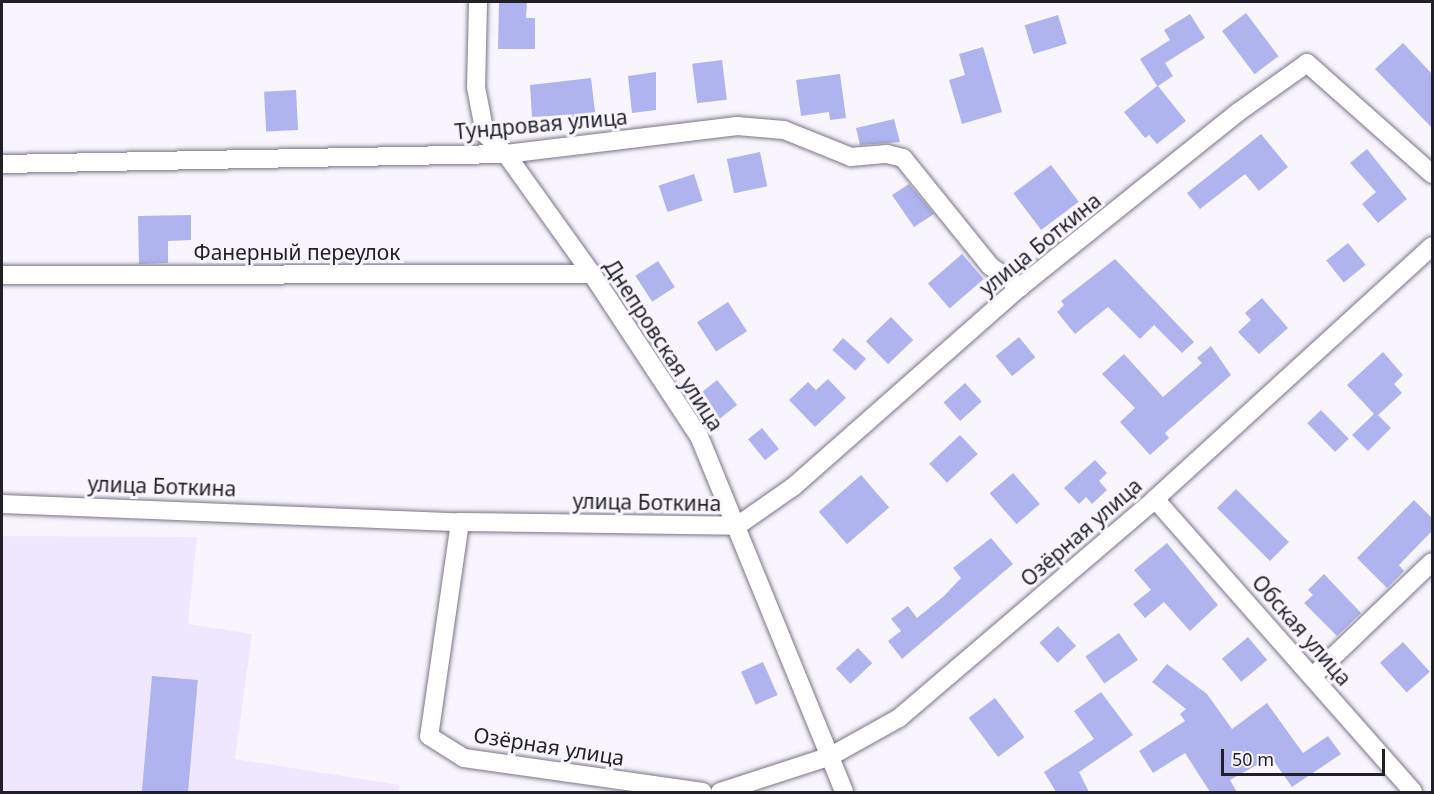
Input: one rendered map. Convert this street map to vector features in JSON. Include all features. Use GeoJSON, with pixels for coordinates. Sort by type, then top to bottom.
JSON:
{"type":"FeatureCollection","features":[{"type":"Feature","properties":{"kind":"street","name":"Днепровская улица"},"geometry":{"type":"LineString","coordinates":[[478,2],[479,115],[485,134],[506,154],[592,274],[699,436],[844,792]]}},
{"type":"Feature","properties":{"kind":"street","name":"улица Боткина"},"geometry":{"type":"LineString","coordinates":[[2,504],[460,522],[737,526],[793,487],[1020,287],[1237,113],[1306,63],[1432,174]]}},
{"type":"Feature","properties":{"kind":"street","name":"Тундровая улица"},"geometry":{"type":"LineString","coordinates":[[2,164],[506,154],[736,126],[784,130],[851,157],[887,154],[903,158],[990,266],[1020,287]]}},
{"type":"Feature","properties":{"kind":"street","name":"Озёрная улица"},"geometry":{"type":"LineString","coordinates":[[720,792],[831,756],[898,718],[1155,499],[1432,246]]}},
{"type":"Feature","properties":{"kind":"street","name":"Фанерный переулок"},"geometry":{"type":"LineString","coordinates":[[2,275],[592,274]]}},
{"type":"Feature","properties":{"kind":"street","name":"Обская улица"},"geometry":{"type":"LineString","coordinates":[[1155,499],[1314,675],[1366,742],[1413,792]]}},
{"type":"Feature","properties":{"kind":"street","name":"Озёрная улица"},"geometry":{"type":"LineString","coordinates":[[460,522],[429,736],[464,758],[702,792]]}},
{"type":"Feature","properties":{"kind":"street"},"geometry":{"type":"LineString","coordinates":[[1314,675],[1432,562]]}},
{"type":"Feature","properties":{"kind":"shaded area"},"geometry":{"type":"Polygon","coordinates":[[[2,536],[197,537],[188,624],[252,634],[235,759],[400,785],[398,792],[2,792],[2,536]]]}},
{"type":"Feature","properties":{"kind":"building"},"geometry":{"type":"Polygon","coordinates":[[[499,2],[527,2],[526,18],[535,18],[535,49],[498,49],[499,2]]]}},
{"type":"Feature","properties":{"kind":"building"},"geometry":{"type":"Polygon","coordinates":[[[1246,13],[1278,56],[1255,74],[1222,31],[1246,13]]]}},
{"type":"Feature","properties":{"kind":"building"},"geometry":{"type":"Polygon","coordinates":[[[1190,14],[1205,38],[1165,63],[1173,76],[1158,86],[1186,121],[1157,144],[1149,135],[1145,138],[1124,112],[1157,86],[1140,59],[1170,40],[1164,30],[1190,14]]]}},
{"type":"Feature","properties":{"kind":"building"},"geometry":{"type":"Polygon","coordinates":[[[1058,15],[1067,44],[1033,54],[1025,25],[1058,15]]]}},
{"type":"Feature","properties":{"kind":"building"},"geometry":{"type":"Polygon","coordinates":[[[1403,43],[1432,74],[1432,128],[1375,69],[1403,43]]]}},
{"type":"Feature","properties":{"kind":"building"},"geometry":{"type":"Polygon","coordinates":[[[983,47],[1002,112],[962,124],[949,80],[965,75],[959,54],[983,47]]]}},
{"type":"Feature","properties":{"kind":"building"},"geometry":{"type":"Polygon","coordinates":[[[722,60],[727,100],[697,103],[692,64],[722,60]]]}},
{"type":"Feature","properties":{"kind":"building"},"geometry":{"type":"Polygon","coordinates":[[[656,72],[656,110],[632,113],[628,76],[656,72]]]}},
{"type":"Feature","properties":{"kind":"building"},"geometry":{"type":"Polygon","coordinates":[[[840,74],[846,118],[830,120],[829,112],[801,116],[796,80],[840,74]]]}},
{"type":"Feature","properties":{"kind":"building"},"geometry":{"type":"Polygon","coordinates":[[[591,78],[596,120],[568,124],[566,115],[532,117],[530,85],[591,78]]]}},
{"type":"Feature","properties":{"kind":"building"},"geometry":{"type":"Polygon","coordinates":[[[296,90],[298,130],[266,132],[264,92],[296,90]]]}},
{"type":"Feature","properties":{"kind":"building"},"geometry":{"type":"Polygon","coordinates":[[[894,119],[900,142],[860,145],[856,128],[894,119]]]}},
{"type":"Feature","properties":{"kind":"building"},"geometry":{"type":"Polygon","coordinates":[[[1261,134],[1288,167],[1259,191],[1245,174],[1200,209],[1187,193],[1261,134]]]}},
{"type":"Feature","properties":{"kind":"building"},"geometry":{"type":"Polygon","coordinates":[[[1367,149],[1407,199],[1378,223],[1362,204],[1376,192],[1350,163],[1367,149]]]}},
{"type":"Feature","properties":{"kind":"building"},"geometry":{"type":"Polygon","coordinates":[[[760,152],[767,186],[734,193],[727,159],[760,152]]]}},
{"type":"Feature","properties":{"kind":"building"},"geometry":{"type":"Polygon","coordinates":[[[1051,165],[1079,202],[1041,230],[1013,193],[1051,165]]]}},
{"type":"Feature","properties":{"kind":"building"},"geometry":{"type":"Polygon","coordinates":[[[694,174],[703,201],[667,212],[659,185],[694,174]]]}},
{"type":"Feature","properties":{"kind":"building"},"geometry":{"type":"Polygon","coordinates":[[[909,184],[934,214],[914,227],[892,195],[909,184]]]}},
{"type":"Feature","properties":{"kind":"building"},"geometry":{"type":"Polygon","coordinates":[[[191,215],[191,240],[168,241],[168,263],[139,264],[138,216],[191,215]]]}},
{"type":"Feature","properties":{"kind":"building"},"geometry":{"type":"Polygon","coordinates":[[[1348,243],[1366,265],[1344,282],[1326,261],[1348,243]]]}},
{"type":"Feature","properties":{"kind":"building"},"geometry":{"type":"Polygon","coordinates":[[[962,254],[984,279],[950,308],[928,284],[962,254]]]}},
{"type":"Feature","properties":{"kind":"building"},"geometry":{"type":"Polygon","coordinates":[[[1115,259],[1194,342],[1182,353],[1154,325],[1140,339],[1108,307],[1075,334],[1057,312],[1064,305],[1061,301],[1115,259]]]}},
{"type":"Feature","properties":{"kind":"building"},"geometry":{"type":"Polygon","coordinates":[[[658,261],[675,287],[652,302],[635,276],[658,261]]]}},
{"type":"Feature","properties":{"kind":"building"},"geometry":{"type":"Polygon","coordinates":[[[1262,298],[1288,328],[1259,354],[1238,332],[1251,320],[1245,313],[1262,298]]]}},
{"type":"Feature","properties":{"kind":"building"},"geometry":{"type":"Polygon","coordinates":[[[728,302],[747,331],[716,352],[697,322],[728,302]]]}},
{"type":"Feature","properties":{"kind":"building"},"geometry":{"type":"Polygon","coordinates":[[[891,317],[913,340],[888,364],[866,341],[891,317]]]}},
{"type":"Feature","properties":{"kind":"building"},"geometry":{"type":"Polygon","coordinates":[[[1019,337],[1035,357],[1012,376],[996,356],[1019,337]]]}},
{"type":"Feature","properties":{"kind":"building"},"geometry":{"type":"Polygon","coordinates":[[[843,338],[866,359],[855,371],[832,350],[843,338]]]}},
{"type":"Feature","properties":{"kind":"building"},"geometry":{"type":"Polygon","coordinates":[[[1211,346],[1231,375],[1165,433],[1169,438],[1150,455],[1120,422],[1135,408],[1102,374],[1124,354],[1163,397],[1202,363],[1197,358],[1211,346]]]}},
{"type":"Feature","properties":{"kind":"building"},"geometry":{"type":"Polygon","coordinates":[[[1383,352],[1403,375],[1394,384],[1402,393],[1378,415],[1391,428],[1368,451],[1352,435],[1374,414],[1347,385],[1383,352]]]}},
{"type":"Feature","properties":{"kind":"building"},"geometry":{"type":"Polygon","coordinates":[[[828,379],[846,398],[815,427],[789,400],[808,382],[816,390],[828,379]]]}},
{"type":"Feature","properties":{"kind":"building"},"geometry":{"type":"Polygon","coordinates":[[[717,380],[737,405],[719,419],[699,394],[717,380]]]}},
{"type":"Feature","properties":{"kind":"building"},"geometry":{"type":"Polygon","coordinates":[[[965,383],[982,402],[960,421],[943,402],[965,383]]]}},
{"type":"Feature","properties":{"kind":"building"},"geometry":{"type":"Polygon","coordinates":[[[1321,410],[1349,439],[1335,452],[1307,423],[1321,410]]]}},
{"type":"Feature","properties":{"kind":"building"},"geometry":{"type":"Polygon","coordinates":[[[762,428],[779,449],[765,460],[748,439],[762,428]]]}},
{"type":"Feature","properties":{"kind":"building"},"geometry":{"type":"Polygon","coordinates":[[[960,435],[978,454],[947,483],[929,464],[960,435]]]}},
{"type":"Feature","properties":{"kind":"building"},"geometry":{"type":"Polygon","coordinates":[[[1095,460],[1107,473],[1099,481],[1107,490],[1092,504],[1086,497],[1079,504],[1064,488],[1095,460]]]}},
{"type":"Feature","properties":{"kind":"building"},"geometry":{"type":"Polygon","coordinates":[[[1013,473],[1040,504],[1017,524],[990,493],[1013,473]]]}},
{"type":"Feature","properties":{"kind":"building"},"geometry":{"type":"Polygon","coordinates":[[[861,475],[889,507],[847,544],[819,512],[861,475]]]}},
{"type":"Feature","properties":{"kind":"building"},"geometry":{"type":"Polygon","coordinates":[[[1236,489],[1289,542],[1270,561],[1217,508],[1236,489]]]}},
{"type":"Feature","properties":{"kind":"building"},"geometry":{"type":"Polygon","coordinates":[[[1414,500],[1432,518],[1432,531],[1399,565],[1404,571],[1387,588],[1357,558],[1414,500]]]}},
{"type":"Feature","properties":{"kind":"building"},"geometry":{"type":"Polygon","coordinates":[[[991,538],[1013,564],[902,659],[888,641],[901,631],[891,619],[908,606],[917,618],[944,596],[961,578],[953,568],[991,538]]]}},
{"type":"Feature","properties":{"kind":"building"},"geometry":{"type":"Polygon","coordinates":[[[1167,543],[1218,605],[1190,631],[1164,602],[1145,618],[1133,604],[1151,590],[1134,570],[1167,543]]]}},
{"type":"Feature","properties":{"kind":"building"},"geometry":{"type":"Polygon","coordinates":[[[1324,574],[1361,613],[1337,636],[1304,603],[1313,595],[1308,590],[1324,574]]]}},
{"type":"Feature","properties":{"kind":"building"},"geometry":{"type":"Polygon","coordinates":[[[1058,626],[1076,646],[1057,663],[1039,643],[1058,626]]]}},
{"type":"Feature","properties":{"kind":"building"},"geometry":{"type":"Polygon","coordinates":[[[1119,633],[1138,660],[1104,684],[1085,657],[1119,633]]]}},
{"type":"Feature","properties":{"kind":"building"},"geometry":{"type":"Polygon","coordinates":[[[1248,637],[1267,660],[1241,682],[1222,659],[1248,637]]]}},
{"type":"Feature","properties":{"kind":"building"},"geometry":{"type":"Polygon","coordinates":[[[1403,642],[1430,672],[1407,692],[1380,663],[1403,642]]]}},
{"type":"Feature","properties":{"kind":"building"},"geometry":{"type":"Polygon","coordinates":[[[858,648],[872,663],[850,684],[836,668],[858,648]]]}},
{"type":"Feature","properties":{"kind":"building"},"geometry":{"type":"Polygon","coordinates":[[[763,662],[778,695],[756,705],[741,672],[763,662]]]}},
{"type":"Feature","properties":{"kind":"building"},"geometry":{"type":"Polygon","coordinates":[[[1167,664],[1207,694],[1232,729],[1267,703],[1303,753],[1328,736],[1341,754],[1292,787],[1271,757],[1230,780],[1237,792],[1210,792],[1185,753],[1153,773],[1139,751],[1185,721],[1180,714],[1186,709],[1152,682],[1167,664]]]}},
{"type":"Feature","properties":{"kind":"building"},"geometry":{"type":"Polygon","coordinates":[[[152,676],[198,680],[188,792],[142,792],[152,676]]]}},
{"type":"Feature","properties":{"kind":"building"},"geometry":{"type":"Polygon","coordinates":[[[1101,692],[1133,735],[1079,772],[1089,792],[1056,792],[1044,772],[1094,739],[1074,711],[1101,692]]]}},
{"type":"Feature","properties":{"kind":"building"},"geometry":{"type":"Polygon","coordinates":[[[995,698],[1024,737],[998,757],[969,718],[995,698]]]}}]}
